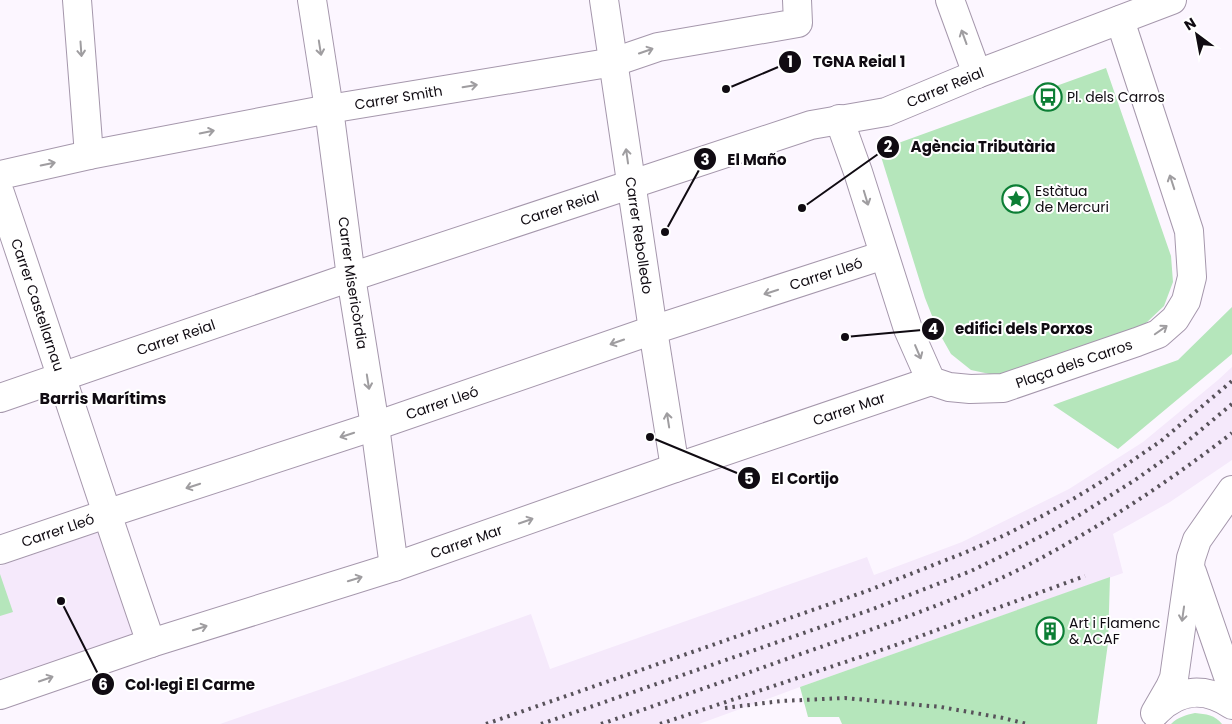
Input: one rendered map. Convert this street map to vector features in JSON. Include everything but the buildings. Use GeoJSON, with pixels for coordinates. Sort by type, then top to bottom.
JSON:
{"type":"FeatureCollection","features":[{"type":"Feature","properties":{"kind":"street"},"geometry":{"type":"LineString","coordinates":[[77,0],[89,155]]}},
{"type":"Feature","properties":{"kind":"street","name":"Carrer Misericòrdia"},"geometry":{"type":"LineString","coordinates":[[312,0],[394,568]]}},
{"type":"Feature","properties":{"kind":"street","name":"Carrer Rebolledo"},"geometry":{"type":"LineString","coordinates":[[604,0],[652,330],[676,468]]}},
{"type":"Feature","properties":{"kind":"street"},"geometry":{"type":"LineString","coordinates":[[950,0],[977,74]]}},
{"type":"Feature","properties":{"kind":"street","name":"Carrer Reial"},"geometry":{"type":"LineString","coordinates":[[0,398],[351,277],[811,125],[886,112],[977,74],[1172,0]]}},
{"type":"Feature","properties":{"kind":"street","name":"Carrer Smith"},"geometry":{"type":"LineString","coordinates":[[0,175],[89,155],[329,109],[614,62],[658,47],[797,11]]}},
{"type":"Feature","properties":{"kind":"street","name":"Plaça dels Carros"},"geometry":{"type":"LineString","coordinates":[[930,380],[948,387],[970,389],[1003,388],[1158,334],[1175,319],[1186,301],[1192,277],[1189,231],[1120,20]]}},
{"type":"Feature","properties":{"kind":"street"},"geometry":{"type":"LineString","coordinates":[[839,119],[858,172],[908,329],[930,380]]}},
{"type":"Feature","properties":{"kind":"street","name":"Carrer Castellarnau"},"geometry":{"type":"LineString","coordinates":[[0,193],[150,643]]}},
{"type":"Feature","properties":{"kind":"street","name":"Carrer Lleó"},"geometry":{"type":"LineString","coordinates":[[0,550],[375,426],[652,330],[884,255]]}},
{"type":"Feature","properties":{"kind":"street","name":"Carrer Mar"},"geometry":{"type":"LineString","coordinates":[[0,695],[150,643],[394,568],[930,380]]}},
{"type":"Feature","properties":{"kind":"street"},"geometry":{"type":"LineString","coordinates":[[1150,721],[1174,678],[1190,558],[1197,540],[1232,490]]}},
{"type":"Feature","properties":{"kind":"street"},"geometry":{"type":"LineString","coordinates":[[1204,529],[1232,511]]}},
{"type":"Feature","properties":{"kind":"street"},"geometry":{"type":"LineString","coordinates":[[1190,566],[1232,688]]}},
{"type":"Feature","properties":{"kind":"street"},"geometry":{"type":"LineString","coordinates":[[1150,721],[1164,704],[1174,697],[1199,692],[1212,694],[1232,705]]}},
{"type":"Feature","properties":{"kind":"shaded area"},"geometry":{"type":"Polygon","coordinates":[[[1232,367],[1232,460],[1170,502],[1113,534],[1123,573],[699,724],[220,724],[531,614],[550,669],[867,557],[874,575],[962,542],[1069,489],[1143,442],[1232,367]]]}},
{"type":"Feature","properties":{"kind":"shaded area"},"geometry":{"type":"Polygon","coordinates":[[[99,532],[134,637],[0,683],[0,566],[99,532]]]}},
{"type":"Feature","properties":{"kind":"green space"},"geometry":{"type":"Polygon","coordinates":[[[1106,68],[1171,256],[1173,282],[1164,306],[1145,324],[1071,353],[999,376],[971,370],[951,354],[938,331],[925,298],[879,150],[1106,68]]]}},
{"type":"Feature","properties":{"kind":"green space"},"geometry":{"type":"Polygon","coordinates":[[[1232,307],[1232,354],[1118,449],[1053,405],[1178,360],[1232,307]]]}},
{"type":"Feature","properties":{"kind":"green space"},"geometry":{"type":"Polygon","coordinates":[[[0,574],[13,612],[0,616],[0,574]]]}},
{"type":"Feature","properties":{"kind":"green space"},"geometry":{"type":"Polygon","coordinates":[[[1110,577],[1108,643],[1097,724],[842,724],[839,717],[808,717],[800,687],[1110,577]]]}},
{"type":"Feature","properties":{"kind":"green space"},"geometry":{"type":"Polygon","coordinates":[[[1195,713],[1213,717],[1222,724],[1171,724],[1179,718],[1195,713]]]}},
{"type":"Feature","properties":{"kind":"railway"},"geometry":{"type":"LineString","coordinates":[[486,724],[867,591],[1005,535],[1101,482],[1161,441],[1232,381]]}},
{"type":"Feature","properties":{"kind":"railway"},"geometry":{"type":"LineString","coordinates":[[541,724],[873,609],[971,571],[1051,531],[1135,480],[1172,454],[1232,404]]}},
{"type":"Feature","properties":{"kind":"railway"},"geometry":{"type":"LineString","coordinates":[[601,724],[893,622],[1000,579],[1106,520],[1183,470],[1232,433]]}},
{"type":"Feature","properties":{"kind":"railway"},"geometry":{"type":"LineString","coordinates":[[660,724],[893,646],[1085,576]]}},
{"type":"Feature","properties":{"kind":"railway"},"geometry":{"type":"LineString","coordinates":[[725,708],[781,701],[845,698],[941,707],[1027,724]]}},
{"type":"Feature","properties":{"kind":"place","name":"TGNA Reial 1"},"geometry":{"type":"Point","coordinates":[726,89]}},
{"type":"Feature","properties":{"kind":"place","name":"Pl. dels Carros"},"geometry":{"type":"Point","coordinates":[1048,97]}},
{"type":"Feature","properties":{"kind":"place","name":"Estàtua de Mercuri"},"geometry":{"type":"Point","coordinates":[1016,199]}},
{"type":"Feature","properties":{"kind":"place","name":"Agència Tributària"},"geometry":{"type":"Point","coordinates":[802,208]}},
{"type":"Feature","properties":{"kind":"place","name":"El Maño"},"geometry":{"type":"Point","coordinates":[665,232]}},
{"type":"Feature","properties":{"kind":"place","name":"edifici dels Porxos"},"geometry":{"type":"Point","coordinates":[845,337]}},
{"type":"Feature","properties":{"kind":"place","name":"El Cortijo"},"geometry":{"type":"Point","coordinates":[650,437]}},
{"type":"Feature","properties":{"kind":"place","name":"Col·legi El Carme"},"geometry":{"type":"Point","coordinates":[61,601]}},
{"type":"Feature","properties":{"kind":"place","name":"Art i Flamenc & ACAF"},"geometry":{"type":"Point","coordinates":[1050,631]}},
{"type":"Feature","properties":{"kind":"district","name":"Barris Marítims"},"geometry":{"type":"Point","coordinates":[103,398]}}]}
